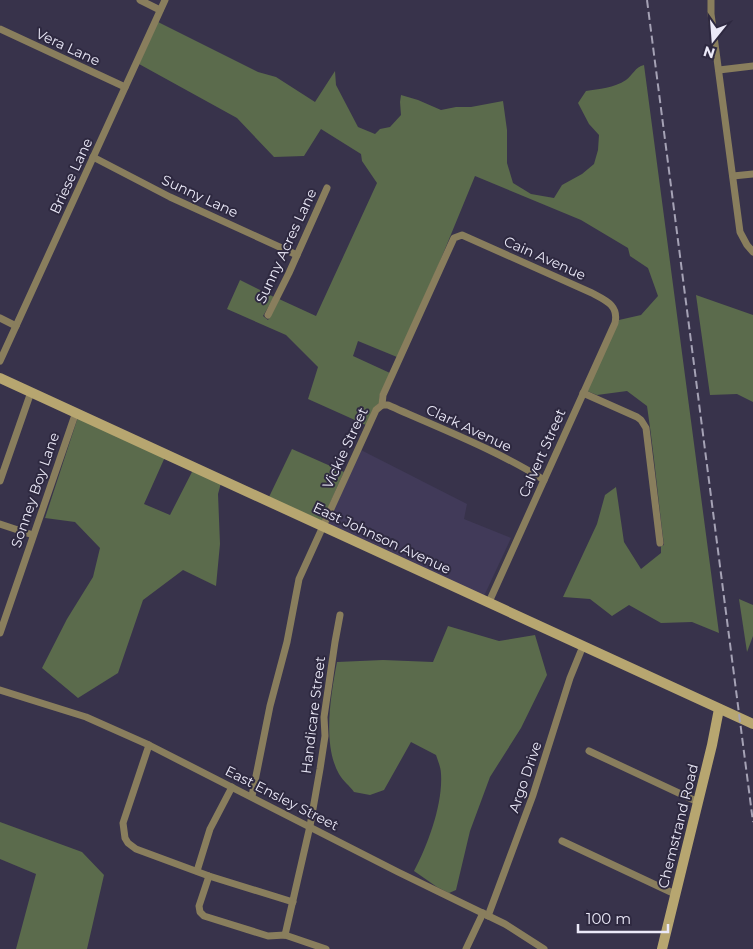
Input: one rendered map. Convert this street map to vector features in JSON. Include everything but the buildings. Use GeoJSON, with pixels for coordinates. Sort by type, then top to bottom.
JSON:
{"type":"FeatureCollection","features":[{"type":"Feature","properties":{"kind":"main road","name":"East Johnson Avenue"},"geometry":{"type":"LineString","coordinates":[[0,378],[753,724]]}},
{"type":"Feature","properties":{"kind":"main road","name":"Chemstrand Road"},"geometry":{"type":"LineString","coordinates":[[662,949],[719,709]]}},
{"type":"Feature","properties":{"kind":"street"},"geometry":{"type":"LineString","coordinates":[[140,0],[160,10]]}},
{"type":"Feature","properties":{"kind":"street","name":"Briese Lane"},"geometry":{"type":"LineString","coordinates":[[0,362],[165,0]]}},
{"type":"Feature","properties":{"kind":"street"},"geometry":{"type":"LineString","coordinates":[[711,0],[740,232],[753,252]]}},
{"type":"Feature","properties":{"kind":"street","name":"Vera Lane"},"geometry":{"type":"LineString","coordinates":[[0,30],[125,87]]}},
{"type":"Feature","properties":{"kind":"street"},"geometry":{"type":"LineString","coordinates":[[719,70],[753,66]]}},
{"type":"Feature","properties":{"kind":"street","name":"Sunny Lane"},"geometry":{"type":"LineString","coordinates":[[94,157],[170,197],[297,255]]}},
{"type":"Feature","properties":{"kind":"street"},"geometry":{"type":"LineString","coordinates":[[733,176],[753,174]]}},
{"type":"Feature","properties":{"kind":"street","name":"Sunny Acres Lane"},"geometry":{"type":"LineString","coordinates":[[268,315],[327,188]]}},
{"type":"Feature","properties":{"kind":"street","name":"Cain Avenue"},"geometry":{"type":"LineString","coordinates":[[456,236],[462,235],[592,293],[609,302],[615,308],[616,313]]}},
{"type":"Feature","properties":{"kind":"street","name":"Vickie Street"},"geometry":{"type":"LineString","coordinates":[[252,796],[270,706],[287,642],[299,579],[376,410],[382,405],[383,395],[456,236]]}},
{"type":"Feature","properties":{"kind":"street","name":"Calvert Street"},"geometry":{"type":"LineString","coordinates":[[489,602],[615,323],[616,313]]}},
{"type":"Feature","properties":{"kind":"street"},"geometry":{"type":"LineString","coordinates":[[0,318],[16,326]]}},
{"type":"Feature","properties":{"kind":"street"},"geometry":{"type":"LineString","coordinates":[[0,481],[31,392]]}},
{"type":"Feature","properties":{"kind":"street"},"geometry":{"type":"LineString","coordinates":[[583,393],[636,417],[644,423],[660,543]]}},
{"type":"Feature","properties":{"kind":"street","name":"Clark Avenue"},"geometry":{"type":"LineString","coordinates":[[382,405],[388,405],[527,469],[544,480]]}},
{"type":"Feature","properties":{"kind":"street","name":"Sonney Boy Lane"},"geometry":{"type":"LineString","coordinates":[[0,633],[76,412]]}},
{"type":"Feature","properties":{"kind":"street"},"geometry":{"type":"LineString","coordinates":[[0,524],[33,535]]}},
{"type":"Feature","properties":{"kind":"street","name":"Handicare Street"},"geometry":{"type":"LineString","coordinates":[[282,936],[293,902],[310,826],[324,743],[324,717],[340,615]]}},
{"type":"Feature","properties":{"kind":"street","name":"Argo Drive"},"geometry":{"type":"LineString","coordinates":[[466,949],[485,915],[533,795],[570,678],[583,646]]}},
{"type":"Feature","properties":{"kind":"street","name":"East Ensley Street"},"geometry":{"type":"LineString","coordinates":[[0,690],[86,717],[149,745],[520,933],[544,949]]}},
{"type":"Feature","properties":{"kind":"street"},"geometry":{"type":"LineString","coordinates":[[149,745],[124,816],[123,830],[128,843],[136,849],[209,876],[293,902]]}},
{"type":"Feature","properties":{"kind":"street"},"geometry":{"type":"LineString","coordinates":[[589,751],[698,802]]}},
{"type":"Feature","properties":{"kind":"street"},"geometry":{"type":"LineString","coordinates":[[197,871],[210,829],[232,787]]}},
{"type":"Feature","properties":{"kind":"street"},"geometry":{"type":"LineString","coordinates":[[562,841],[675,894]]}},
{"type":"Feature","properties":{"kind":"street"},"geometry":{"type":"LineString","coordinates":[[209,876],[199,906],[200,912],[204,916],[268,936],[282,936],[326,949]]}},
{"type":"Feature","properties":{"kind":"shaded area"},"geometry":{"type":"Polygon","coordinates":[[[361,450],[467,504],[464,519],[511,538],[484,596],[327,524],[361,450]]]}},
{"type":"Feature","properties":{"kind":"green space"},"geometry":{"type":"Polygon","coordinates":[[[158,22],[258,72],[276,77],[315,102],[335,71],[336,85],[358,127],[375,134],[380,129],[390,127],[401,115],[401,95],[441,110],[503,101],[507,130],[507,163],[513,183],[531,194],[554,198],[562,185],[582,174],[594,164],[598,150],[599,135],[589,124],[578,103],[586,91],[617,85],[628,78],[638,67],[644,65],[719,633],[692,622],[661,623],[629,605],[612,616],[590,599],[563,597],[597,524],[605,495],[616,487],[624,542],[641,569],[661,553],[661,546],[664,545],[647,406],[627,391],[597,395],[587,391],[619,320],[641,315],[658,296],[648,268],[630,256],[628,248],[581,220],[475,176],[438,266],[397,357],[358,341],[353,356],[390,373],[380,394],[379,403],[373,409],[366,425],[308,399],[318,367],[286,335],[227,309],[240,280],[274,297],[263,316],[268,320],[279,299],[316,316],[377,183],[362,161],[361,154],[321,129],[304,156],[274,157],[237,118],[139,64],[158,22]]]}},
{"type":"Feature","properties":{"kind":"green space"},"geometry":{"type":"Polygon","coordinates":[[[696,295],[753,315],[753,402],[737,394],[710,395],[696,295]]]}},
{"type":"Feature","properties":{"kind":"green space"},"geometry":{"type":"Polygon","coordinates":[[[78,417],[165,457],[144,504],[170,515],[193,470],[221,483],[218,494],[220,544],[216,586],[183,570],[143,600],[118,673],[78,698],[42,668],[67,619],[93,577],[100,548],[75,522],[45,518],[78,417]]]}},
{"type":"Feature","properties":{"kind":"green space"},"geometry":{"type":"Polygon","coordinates":[[[292,449],[344,472],[322,521],[269,497],[292,449]]]}},
{"type":"Feature","properties":{"kind":"green space"},"geometry":{"type":"Polygon","coordinates":[[[739,599],[753,605],[753,636],[747,652],[739,599]]]}},
{"type":"Feature","properties":{"kind":"green space"},"geometry":{"type":"Polygon","coordinates":[[[448,626],[499,641],[535,635],[547,675],[521,728],[490,777],[470,831],[456,890],[449,893],[414,871],[429,837],[440,798],[441,772],[436,755],[411,742],[384,790],[370,795],[354,792],[339,774],[334,762],[329,734],[332,689],[337,662],[383,660],[433,662],[448,626]]]}},
{"type":"Feature","properties":{"kind":"green space"},"geometry":{"type":"Polygon","coordinates":[[[0,822],[82,852],[104,875],[87,949],[16,949],[36,874],[0,859],[0,822]]]}},
{"type":"Feature","properties":{"kind":"railway"},"geometry":{"type":"LineString","coordinates":[[647,0],[753,822]]}}]}
